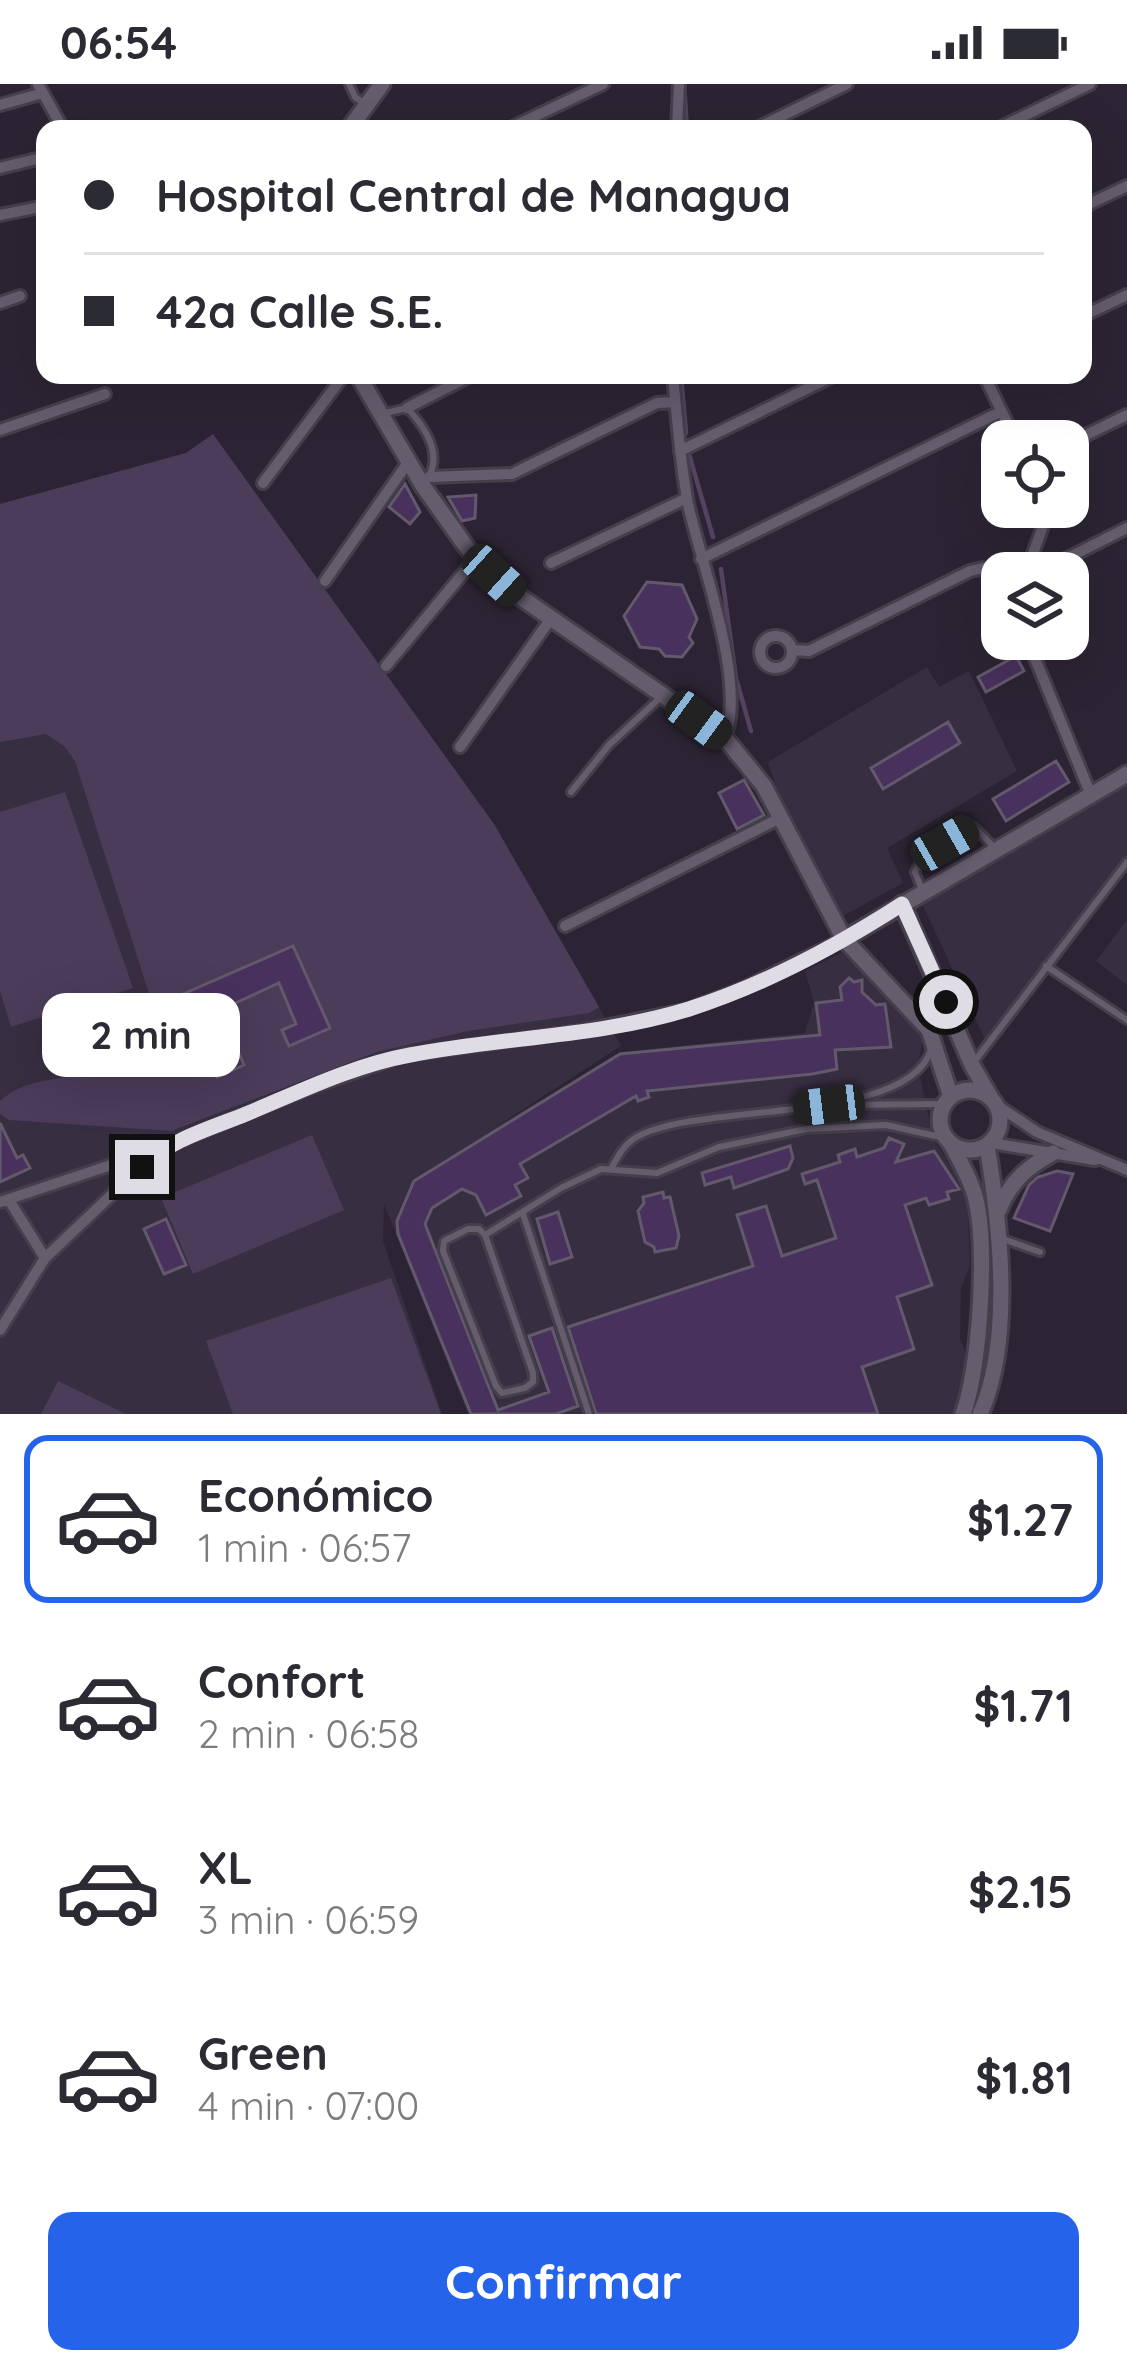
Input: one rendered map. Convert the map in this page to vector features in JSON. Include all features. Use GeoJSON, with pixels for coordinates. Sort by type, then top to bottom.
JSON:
{"type":"FeatureCollection","features":[{"type":"Feature","properties":{"kind":"street"},"geometry":{"type":"LineString","coordinates":[[356,120],[382,84]]}},
{"type":"Feature","properties":{"kind":"street"},"geometry":{"type":"LineString","coordinates":[[527,120],[603,84]]}},
{"type":"Feature","properties":{"kind":"street"},"geometry":{"type":"LineString","coordinates":[[677,120],[679,84]]}},
{"type":"Feature","properties":{"kind":"street"},"geometry":{"type":"LineString","coordinates":[[773,120],[847,84]]}},
{"type":"Feature","properties":{"kind":"street"},"geometry":{"type":"LineString","coordinates":[[1016,120],[1090,84]]}},
{"type":"Feature","properties":{"kind":"street"},"geometry":{"type":"LineString","coordinates":[[0,105],[41,88],[58,120]]}},
{"type":"Feature","properties":{"kind":"street"},"geometry":{"type":"LineString","coordinates":[[0,168],[36,159]]}},
{"type":"Feature","properties":{"kind":"street"},"geometry":{"type":"LineString","coordinates":[[1092,203],[1127,186]]}},
{"type":"Feature","properties":{"kind":"street"},"geometry":{"type":"LineString","coordinates":[[0,215],[36,208]]}},
{"type":"Feature","properties":{"kind":"street"},"geometry":{"type":"LineString","coordinates":[[1092,312],[1127,295]]}},
{"type":"Feature","properties":{"kind":"street"},"geometry":{"type":"LineString","coordinates":[[0,303],[20,296]]}},
{"type":"Feature","properties":{"kind":"street"},"geometry":{"type":"LineString","coordinates":[[263,483],[337,384]]}},
{"type":"Feature","properties":{"kind":"street"},"geometry":{"type":"LineString","coordinates":[[363,384],[476,559],[513,592],[725,738],[764,786],[844,939],[902,997],[933,1039],[947,1101],[940,1116],[969,1178],[980,1221],[974,1365],[962,1414]]}},
{"type":"Feature","properties":{"kind":"street"},"geometry":{"type":"LineString","coordinates":[[407,408],[454,384]]}},
{"type":"Feature","properties":{"kind":"street"},"geometry":{"type":"LineString","coordinates":[[674,384],[687,498],[718,620],[731,698],[725,738]]}},
{"type":"Feature","properties":{"kind":"street"},"geometry":{"type":"LineString","coordinates":[[681,450],[817,384]]}},
{"type":"Feature","properties":{"kind":"street"},"geometry":{"type":"LineString","coordinates":[[988,384],[1004,420]]}},
{"type":"Feature","properties":{"kind":"street"},"geometry":{"type":"LineString","coordinates":[[0,430],[105,394]]}},
{"type":"Feature","properties":{"kind":"street"},"geometry":{"type":"LineString","coordinates":[[426,482],[512,474],[658,404],[675,402]]}},
{"type":"Feature","properties":{"kind":"street"},"geometry":{"type":"LineString","coordinates":[[701,559],[1000,412]]}},
{"type":"Feature","properties":{"kind":"street"},"geometry":{"type":"LineString","coordinates":[[1089,434],[1127,415]]}},
{"type":"Feature","properties":{"kind":"street"},"geometry":{"type":"LineString","coordinates":[[325,580],[410,461]]}},
{"type":"Feature","properties":{"kind":"street"},"geometry":{"type":"LineString","coordinates":[[551,563],[687,498]]}},
{"type":"Feature","properties":{"kind":"street"},"geometry":{"type":"LineString","coordinates":[[1080,552],[1127,528]]}},
{"type":"Feature","properties":{"kind":"street"},"geometry":{"type":"LineString","coordinates":[[386,666],[476,559]]}},
{"type":"Feature","properties":{"kind":"street"},"geometry":{"type":"LineString","coordinates":[[793,650],[809,651],[981,568]]}},
{"type":"Feature","properties":{"kind":"street"},"geometry":{"type":"LineString","coordinates":[[460,748],[552,617]]}},
{"type":"Feature","properties":{"kind":"street"},"geometry":{"type":"LineString","coordinates":[[1036,660],[1091,795]]}},
{"type":"Feature","properties":{"kind":"street"},"geometry":{"type":"LineString","coordinates":[[45,1258],[4,1201],[161,1148],[405,1055],[580,1031],[689,1009],[745,988],[844,939],[1127,774]]}},
{"type":"Feature","properties":{"kind":"street"},"geometry":{"type":"LineString","coordinates":[[565,926],[778,819]]}},
{"type":"Feature","properties":{"kind":"street"},"geometry":{"type":"LineString","coordinates":[[902,904],[972,1065],[995,1102],[1000,1126],[989,1145],[999,1238],[995,1366],[980,1414]]}},
{"type":"Feature","properties":{"kind":"street"},"geometry":{"type":"LineString","coordinates":[[947,1101],[971,1090],[1037,1132],[1127,1170]]}},
{"type":"Feature","properties":{"kind":"street"},"geometry":{"type":"LineString","coordinates":[[948,1141],[969,1151],[989,1145],[1104,1161]]}},
{"type":"Feature","properties":{"kind":"street"},"geometry":{"type":"LineString","coordinates":[[0,1330],[45,1258],[161,1148]]}},
{"type":"Feature","properties":{"kind":"street"},"geometry":{"type":"LineString","coordinates":[[998,1213],[1019,1175],[1053,1153]]}},
{"type":"Feature","properties":{"kind":"lane"},"geometry":{"type":"LineString","coordinates":[[350,84],[355,97],[367,106]]}},
{"type":"Feature","properties":{"kind":"lane"},"geometry":{"type":"LineString","coordinates":[[381,414],[407,408],[420,422],[431,443],[434,467],[426,482]]}},
{"type":"Feature","properties":{"kind":"lane"},"geometry":{"type":"LineString","coordinates":[[572,792],[609,745],[664,694]]}},
{"type":"Feature","properties":{"kind":"lane"},"geometry":{"type":"LineString","coordinates":[[922,892],[916,864],[968,830],[980,829],[995,849]]}},
{"type":"Feature","properties":{"kind":"lane"},"geometry":{"type":"LineString","coordinates":[[972,1065],[1127,862]]}},
{"type":"Feature","properties":{"kind":"lane"},"geometry":{"type":"LineString","coordinates":[[1046,966],[1127,1020]]}},
{"type":"Feature","properties":{"kind":"lane"},"geometry":{"type":"LineString","coordinates":[[612,1167],[630,1141],[646,1132],[829,1105],[890,1087],[915,1074],[929,1056],[933,1039]]}},
{"type":"Feature","properties":{"kind":"lane"},"geometry":{"type":"LineString","coordinates":[[829,1105],[870,1108],[947,1101]]}},
{"type":"Feature","properties":{"kind":"lane"},"geometry":{"type":"LineString","coordinates":[[485,1235],[560,1188],[612,1167],[657,1173],[719,1147],[806,1129],[886,1125],[948,1141]]}},
{"type":"Feature","properties":{"kind":"lane"},"geometry":{"type":"LineString","coordinates":[[523,1214],[589,1414]]}},
{"type":"Feature","properties":{"kind":"lane"},"geometry":{"type":"LineString","coordinates":[[468,1228],[485,1235],[533,1373],[533,1382],[511,1393],[502,1393],[496,1386],[442,1251],[444,1241],[468,1228]]}},
{"type":"Feature","properties":{"kind":"lane"},"geometry":{"type":"LineString","coordinates":[[999,1238],[1040,1252]]}},
{"type":"Feature","properties":{"kind":"shaded area"},"geometry":{"type":"Polygon","coordinates":[[[213,434],[494,824],[621,1046],[488,1132],[620,1052],[805,1033],[814,1002],[805,971],[841,953],[924,1030],[918,1067],[933,1140],[967,1188],[970,1267],[961,1288],[960,1339],[970,1362],[957,1414],[468,1414],[384,1204],[383,1241],[442,1414],[0,1414],[0,504],[186,453],[213,434]]]}},
{"type":"Feature","properties":{"kind":"shaded area"},"geometry":{"type":"Polygon","coordinates":[[[213,434],[494,824],[599,1007],[589,1013],[468,1031],[377,1052],[171,1131],[9,1120],[0,1114],[0,1101],[11,1093],[107,1065],[159,1025],[75,761],[46,734],[0,742],[0,504],[186,453],[213,434]]]}},
{"type":"Feature","properties":{"kind":"shaded area"},"geometry":{"type":"Polygon","coordinates":[[[927,667],[939,687],[969,671],[1017,771],[887,848],[903,883],[841,917],[779,795],[768,762],[927,667]]]}},
{"type":"Feature","properties":{"kind":"shaded area"},"geometry":{"type":"Polygon","coordinates":[[[1127,782],[1127,868],[985,1040],[922,903],[1127,782]]]}},
{"type":"Feature","properties":{"kind":"shaded area"},"geometry":{"type":"Polygon","coordinates":[[[65,792],[133,988],[11,1027],[0,991],[0,812],[65,792]]]}},
{"type":"Feature","properties":{"kind":"shaded area"},"geometry":{"type":"Polygon","coordinates":[[[1127,920],[1127,985],[1096,961],[1127,920]]]}},
{"type":"Feature","properties":{"kind":"shaded area"},"geometry":{"type":"Polygon","coordinates":[[[312,1135],[344,1210],[193,1274],[161,1198],[312,1135]]]}},
{"type":"Feature","properties":{"kind":"shaded area"},"geometry":{"type":"Polygon","coordinates":[[[391,1278],[441,1414],[233,1414],[206,1341],[391,1278]]]}},
{"type":"Feature","properties":{"kind":"shaded area"},"geometry":{"type":"Polygon","coordinates":[[[58,1381],[126,1414],[41,1414],[58,1381]]]}},
{"type":"Feature","properties":{"kind":"building"},"geometry":{"type":"Polygon","coordinates":[[[405,484],[420,512],[410,524],[389,507],[405,484]]]}},
{"type":"Feature","properties":{"kind":"building"},"geometry":{"type":"Polygon","coordinates":[[[476,495],[475,518],[462,521],[448,497],[476,495]]]}},
{"type":"Feature","properties":{"kind":"building"},"geometry":{"type":"Polygon","coordinates":[[[647,582],[682,585],[697,619],[689,637],[693,643],[682,657],[640,647],[624,616],[647,582]]]}},
{"type":"Feature","properties":{"kind":"building"},"geometry":{"type":"Polygon","coordinates":[[[1009,660],[1018,660],[1024,671],[986,692],[978,677],[1009,660]]]}},
{"type":"Feature","properties":{"kind":"building"},"geometry":{"type":"Polygon","coordinates":[[[948,722],[960,743],[883,789],[871,768],[948,722]]]}},
{"type":"Feature","properties":{"kind":"building"},"geometry":{"type":"Polygon","coordinates":[[[1056,761],[1069,782],[1006,821],[993,799],[1056,761]]]}},
{"type":"Feature","properties":{"kind":"building"},"geometry":{"type":"Polygon","coordinates":[[[744,780],[764,815],[737,829],[719,793],[744,780]]]}},
{"type":"Feature","properties":{"kind":"building"},"geometry":{"type":"Polygon","coordinates":[[[293,946],[330,1028],[289,1046],[282,1030],[296,1024],[279,983],[220,1010],[244,1065],[217,1077],[181,995],[293,946]]]}},
{"type":"Feature","properties":{"kind":"building"},"geometry":{"type":"Polygon","coordinates":[[[849,978],[862,980],[862,992],[876,1005],[885,1004],[891,1047],[835,1050],[837,1069],[812,1074],[647,1091],[649,1097],[638,1101],[636,1096],[520,1164],[528,1178],[515,1185],[521,1196],[486,1215],[476,1195],[462,1189],[432,1208],[425,1224],[498,1410],[549,1392],[529,1336],[552,1328],[578,1406],[556,1414],[471,1414],[398,1234],[397,1221],[414,1181],[620,1054],[820,1035],[816,1003],[842,1000],[840,987],[849,978]]]}},
{"type":"Feature","properties":{"kind":"building"},"geometry":{"type":"Polygon","coordinates":[[[0,1123],[17,1158],[23,1155],[30,1168],[0,1182],[0,1123]]]}},
{"type":"Feature","properties":{"kind":"building"},"geometry":{"type":"Polygon","coordinates":[[[889,1138],[904,1144],[896,1162],[934,1151],[959,1189],[947,1192],[949,1199],[929,1205],[926,1198],[905,1205],[932,1285],[897,1297],[914,1349],[862,1367],[878,1414],[596,1414],[568,1327],[753,1266],[737,1215],[766,1206],[782,1256],[836,1238],[817,1180],[805,1184],[802,1174],[840,1162],[838,1155],[855,1149],[857,1157],[884,1148],[889,1138]]]}},
{"type":"Feature","properties":{"kind":"building"},"geometry":{"type":"Polygon","coordinates":[[[790,1146],[793,1158],[788,1169],[734,1188],[731,1177],[705,1185],[702,1173],[790,1146]]]}},
{"type":"Feature","properties":{"kind":"building"},"geometry":{"type":"Polygon","coordinates":[[[1057,1171],[1073,1174],[1050,1231],[1014,1218],[1029,1185],[1057,1171]]]}},
{"type":"Feature","properties":{"kind":"building"},"geometry":{"type":"Polygon","coordinates":[[[663,1192],[664,1198],[670,1197],[679,1236],[676,1248],[655,1252],[645,1242],[638,1211],[643,1197],[663,1192]]]}},
{"type":"Feature","properties":{"kind":"building"},"geometry":{"type":"Polygon","coordinates":[[[558,1212],[572,1257],[550,1264],[537,1219],[558,1212]]]}},
{"type":"Feature","properties":{"kind":"building"},"geometry":{"type":"Polygon","coordinates":[[[166,1219],[186,1265],[164,1274],[144,1229],[166,1219]]]}},
{"type":"Feature","properties":{"kind":"waterway"},"geometry":{"type":"LineString","coordinates":[[684,84],[686,120]]}},
{"type":"Feature","properties":{"kind":"waterway"},"geometry":{"type":"LineString","coordinates":[[682,384],[686,433]]}},
{"type":"Feature","properties":{"kind":"waterway"},"geometry":{"type":"LineString","coordinates":[[689,454],[713,537]]}},
{"type":"Feature","properties":{"kind":"waterway"},"geometry":{"type":"LineString","coordinates":[[721,569],[736,678],[751,731]]}},
{"type":"Feature","properties":{"kind":"route"},"geometry":{"type":"LineString","coordinates":[[142,1167],[161,1148],[405,1055],[580,1031],[689,1009],[745,988],[902,904],[946,1002]]}}]}
